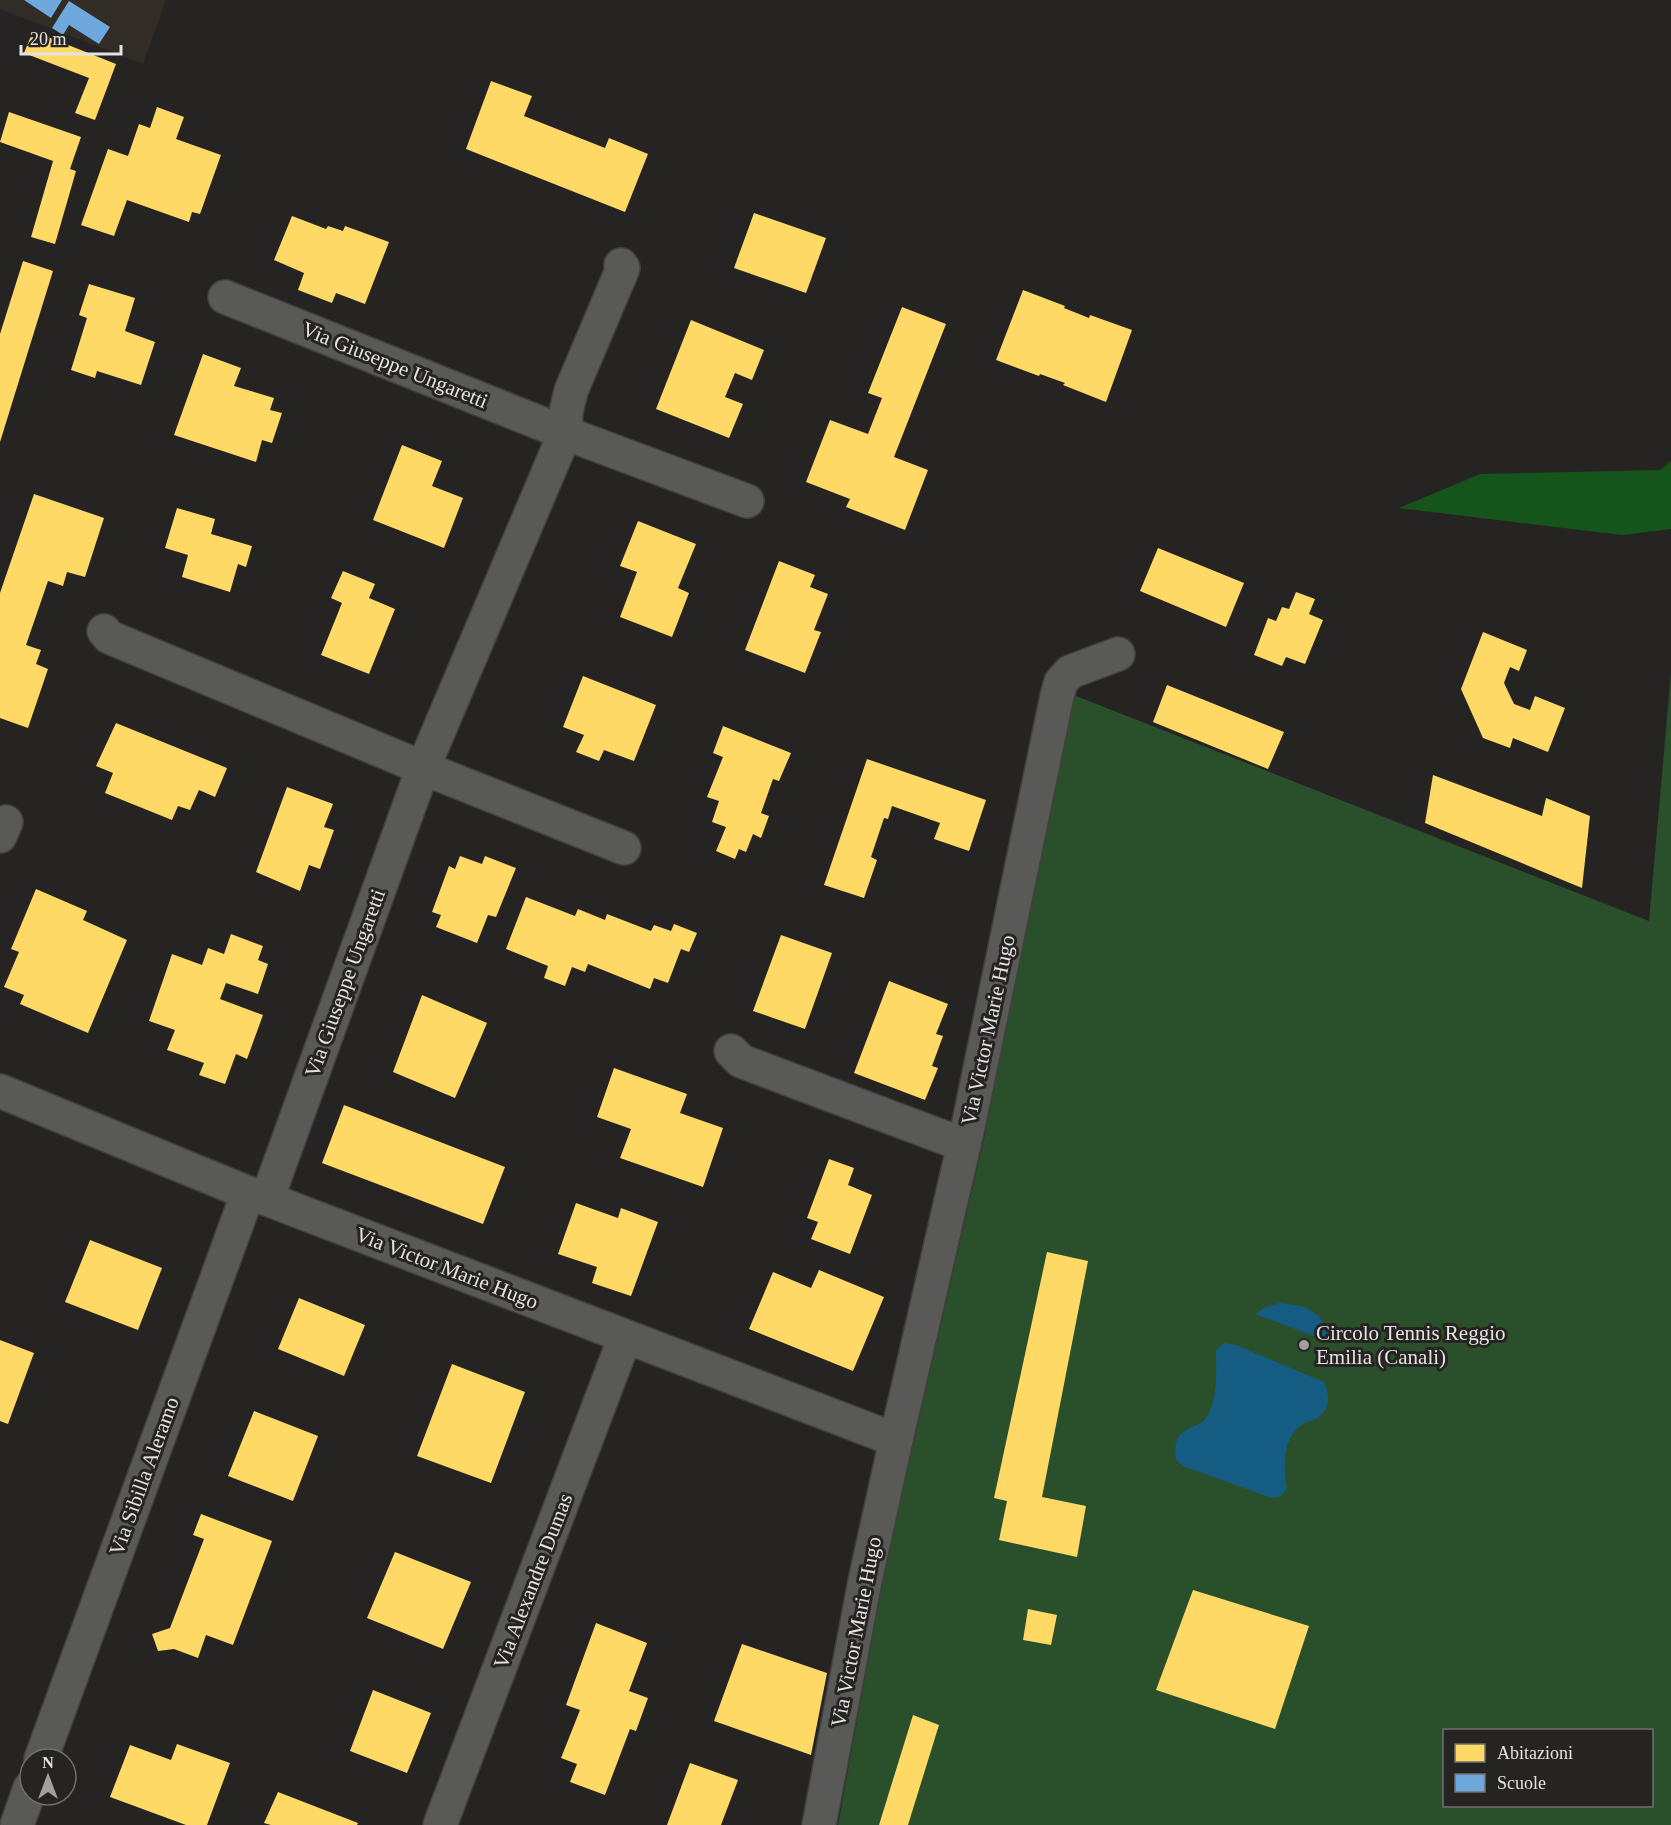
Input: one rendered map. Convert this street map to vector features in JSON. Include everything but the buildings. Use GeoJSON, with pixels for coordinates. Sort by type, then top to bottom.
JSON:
{"type":"FeatureCollection","features":[{"type":"Feature","properties":{"kind":"street","name":"Via Giuseppe Ungaretti"},"geometry":{"type":"LineString","coordinates":[[257,1196],[423,768],[565,433],[566,412],[571,390],[623,268],[621,265]]}},
{"type":"Feature","properties":{"kind":"street","name":"Via Giuseppe Ungaretti"},"geometry":{"type":"LineString","coordinates":[[225,297],[565,433],[747,501]]}},
{"type":"Feature","properties":{"kind":"street"},"geometry":{"type":"LineString","coordinates":[[104,631],[109,638],[423,768],[624,848]]}},
{"type":"Feature","properties":{"kind":"street","name":"Via Victor Marie Hugo"},"geometry":{"type":"LineString","coordinates":[[819,1825],[865,1581],[964,1145],[1061,682],[1070,672],[1118,654]]}},
{"type":"Feature","properties":{"kind":"street"},"geometry":{"type":"LineString","coordinates":[[731,1051],[741,1060],[964,1145]]}},
{"type":"Feature","properties":{"kind":"street","name":"Via Victor Marie Hugo"},"geometry":{"type":"LineString","coordinates":[[0,1091],[257,1196],[896,1440]]}},
{"type":"Feature","properties":{"kind":"street","name":"Via Sibilla Aleramo"},"geometry":{"type":"LineString","coordinates":[[46,1747],[257,1196]]}},
{"type":"Feature","properties":{"kind":"street","name":"Via Alexandre Dumas"},"geometry":{"type":"LineString","coordinates":[[441,1825],[625,1337]]}},
{"type":"Feature","properties":{"kind":"street"},"geometry":{"type":"LineString","coordinates":[[17,1825],[23,1807]]}},
{"type":"Feature","properties":{"kind":"shaded area"},"geometry":{"type":"Polygon","coordinates":[[[0,0],[166,0],[143,64],[0,9],[0,0]]]}},
{"type":"Feature","properties":{"kind":"green space"},"geometry":{"type":"Polygon","coordinates":[[[1671,461],[1671,529],[1622,535],[1399,508],[1480,474],[1660,470],[1671,461]]]}},
{"type":"Feature","properties":{"kind":"green space","name":"Circolo Tennis Reggio Emilia (Canali)"},"geometry":{"type":"Polygon","coordinates":[[[1671,673],[1671,1825],[838,1825],[887,1557],[985,1134],[1071,694],[1649,921],[1671,673]]]}},
{"type":"Feature","properties":{"kind":"water"},"geometry":{"type":"Polygon","coordinates":[[[1280,1303],[1300,1306],[1314,1313],[1325,1325],[1333,1343],[1255,1314],[1266,1307],[1280,1303]]]}},
{"type":"Feature","properties":{"kind":"water"},"geometry":{"type":"Polygon","coordinates":[[[1224,1343],[1236,1345],[1324,1382],[1326,1387],[1327,1407],[1321,1415],[1305,1423],[1291,1437],[1285,1463],[1287,1489],[1280,1497],[1271,1498],[1183,1466],[1176,1460],[1177,1439],[1186,1430],[1204,1421],[1208,1415],[1216,1384],[1216,1351],[1224,1343]]]}},
{"type":"Feature","properties":{"kind":"place","name":"Circolo Tennis Reggio Emilia (Canali)"},"geometry":{"type":"Point","coordinates":[1304,1345]}}]}
